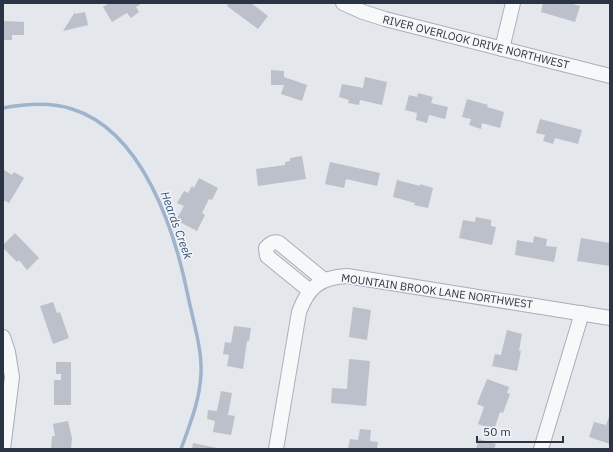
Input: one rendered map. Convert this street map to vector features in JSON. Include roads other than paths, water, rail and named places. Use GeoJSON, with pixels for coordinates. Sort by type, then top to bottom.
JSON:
{"type":"FeatureCollection","features":[{"type":"Feature","properties":{"kind":"street","name":"RIVER OVERLOOK DRIVE NORTHWEST"},"geometry":{"type":"LineString","coordinates":[[343,3],[363,12],[385,19],[610,76]]}},
{"type":"Feature","properties":{"kind":"street"},"geometry":{"type":"LineString","coordinates":[[502,49],[513,3]]}},
{"type":"Feature","properties":{"kind":"street"},"geometry":{"type":"LineString","coordinates":[[310,291],[267,256],[266,248],[270,243],[279,243],[324,280]]}},
{"type":"Feature","properties":{"kind":"street","name":"MOUNTAIN BROOK LANE NORTHWEST"},"geometry":{"type":"LineString","coordinates":[[276,449],[299,312],[303,300],[310,291],[324,280],[336,276],[347,276],[610,318]]}},
{"type":"Feature","properties":{"kind":"street"},"geometry":{"type":"LineString","coordinates":[[541,449],[582,313]]}},
{"type":"Feature","properties":{"kind":"street"},"geometry":{"type":"LineString","coordinates":[[3,337],[8,352],[12,377],[4,449]]}},
{"type":"Feature","properties":{"kind":"waterway","name":"Heards Creek"},"geometry":{"type":"LineString","coordinates":[[3,108],[20,105],[55,105],[72,109],[97,121],[118,138],[136,161],[152,186],[174,242],[197,334],[200,354],[201,373],[199,393],[181,449]]}}]}
